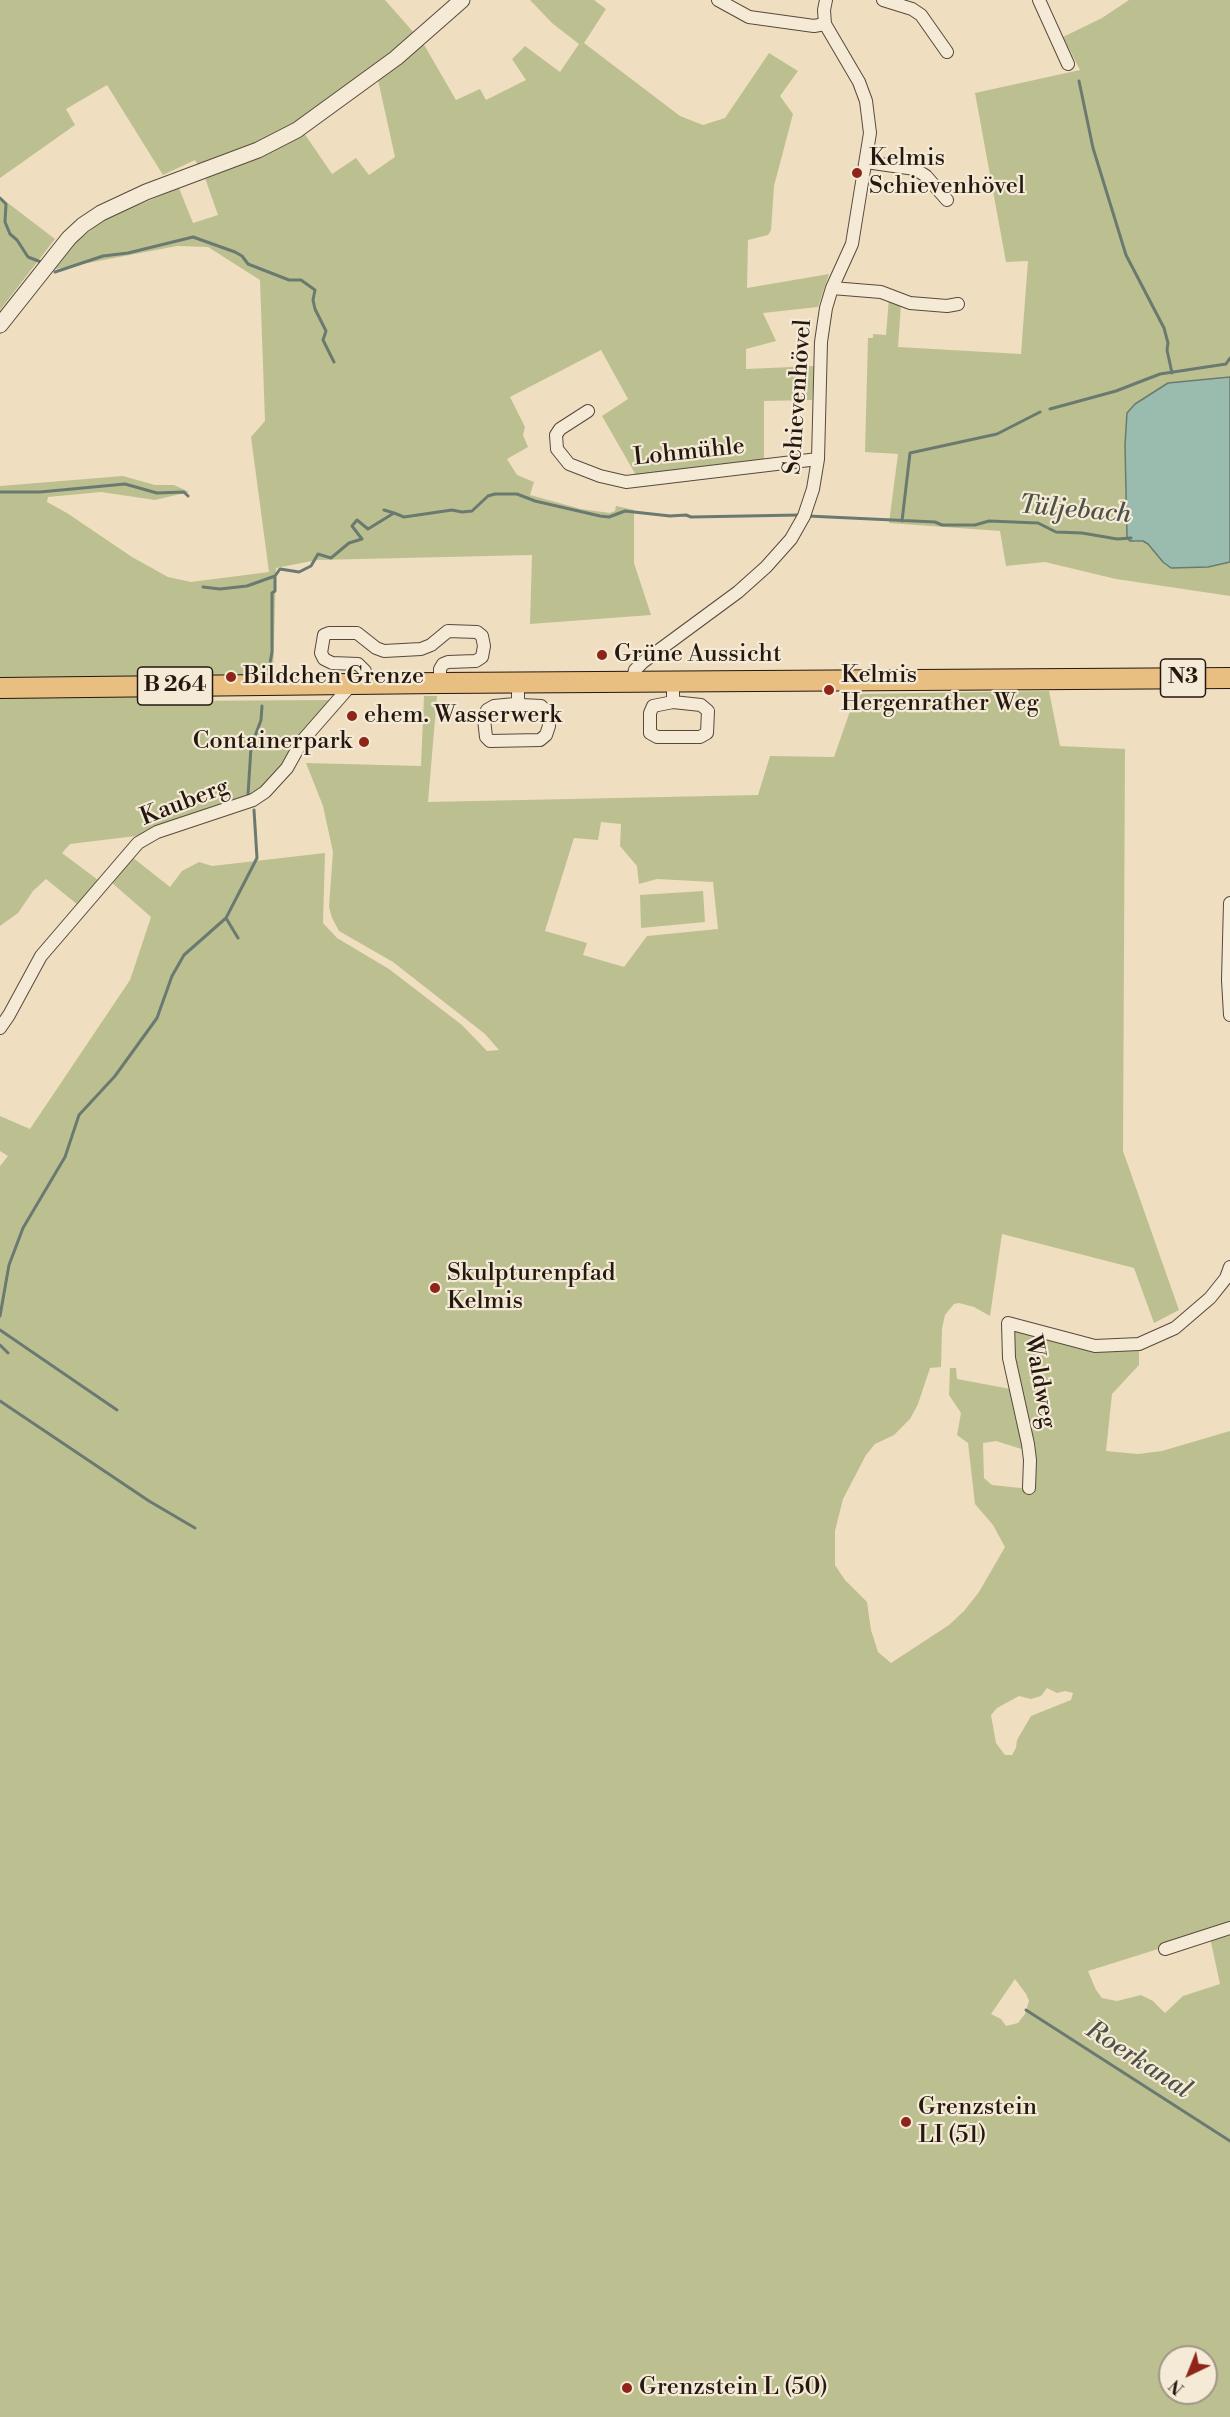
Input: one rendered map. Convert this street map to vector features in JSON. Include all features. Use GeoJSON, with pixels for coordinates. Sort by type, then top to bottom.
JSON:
{"type":"FeatureCollection","features":[{"type":"Feature","properties":{"kind":"main road","name":"N3"},"geometry":{"type":"LineString","coordinates":[[358,684],[440,682],[518,692],[673,682],[1230,678]]}},
{"type":"Feature","properties":{"kind":"main road","name":"B 264"},"geometry":{"type":"LineString","coordinates":[[0,688],[358,684]]}},
{"type":"Feature","properties":{"kind":"street"},"geometry":{"type":"LineString","coordinates":[[0,325],[69,238],[101,213],[146,192],[258,150],[297,130],[396,57],[462,0]]}},
{"type":"Feature","properties":{"kind":"street"},"geometry":{"type":"LineString","coordinates":[[718,0],[748,17],[814,26],[825,24],[826,0]]}},
{"type":"Feature","properties":{"kind":"street"},"geometry":{"type":"LineString","coordinates":[[883,0],[912,9],[921,15],[947,52]]}},
{"type":"Feature","properties":{"kind":"street"},"geometry":{"type":"LineString","coordinates":[[1039,0],[1068,64]]}},
{"type":"Feature","properties":{"kind":"street","name":"Schievenhövel"},"geometry":{"type":"LineString","coordinates":[[632,683],[635,670],[643,662],[738,592],[766,567],[791,539],[804,516],[813,489],[818,459],[821,342],[826,308],[832,288],[852,244],[870,125],[866,101],[859,82],[825,24]]}},
{"type":"Feature","properties":{"kind":"street"},"geometry":{"type":"LineString","coordinates":[[866,162],[915,169],[926,176],[947,200]]}},
{"type":"Feature","properties":{"kind":"street","name":"Schievenhövel"},"geometry":{"type":"LineString","coordinates":[[832,288],[881,292],[910,303],[947,306],[958,304]]}},
{"type":"Feature","properties":{"kind":"street","name":"Lohmühle"},"geometry":{"type":"LineString","coordinates":[[588,411],[560,429],[556,435],[557,449],[569,464],[626,482],[818,459]]}},
{"type":"Feature","properties":{"kind":"street"},"geometry":{"type":"LineString","coordinates":[[358,684],[365,670],[358,664],[332,663],[324,659],[321,653],[324,635],[357,633],[376,648],[384,651],[421,649],[431,645],[448,631],[477,632],[482,636],[484,646],[482,657],[476,661],[443,664],[440,669],[440,682]]}},
{"type":"Feature","properties":{"kind":"street"},"geometry":{"type":"LineString","coordinates":[[673,682],[673,702]]}},
{"type":"Feature","properties":{"kind":"street","name":"Kauberg"},"geometry":{"type":"LineString","coordinates":[[0,1028],[9,1016],[34,965],[138,843],[157,832],[253,800],[265,792],[287,768],[302,741],[358,684]]}},
{"type":"Feature","properties":{"kind":"street"},"geometry":{"type":"LineString","coordinates":[[518,692],[522,705],[541,706],[548,713],[549,726],[546,735],[540,740],[490,741],[486,737],[484,720],[487,710],[494,706],[515,704],[518,692]]}},
{"type":"Feature","properties":{"kind":"street"},"geometry":{"type":"LineString","coordinates":[[673,702],[701,705],[708,711],[707,733],[700,737],[657,738],[650,733],[650,713],[653,706],[673,702]]}},
{"type":"Feature","properties":{"kind":"street"},"geometry":{"type":"LineString","coordinates":[[1230,903],[1230,1015]]}},
{"type":"Feature","properties":{"kind":"street","name":"Waldweg"},"geometry":{"type":"LineString","coordinates":[[1029,1488],[1028,1444],[1009,1358],[1008,1323],[1095,1346],[1139,1344],[1175,1328],[1210,1298],[1226,1278],[1230,1267]]}},
{"type":"Feature","properties":{"kind":"street"},"geometry":{"type":"LineString","coordinates":[[1166,1949],[1230,1928]]}},
{"type":"Feature","properties":{"kind":"green space"},"geometry":{"type":"Polygon","coordinates":[[[0,0],[385,0],[423,43],[456,100],[480,89],[486,100],[526,80],[512,59],[525,46],[560,72],[579,44],[552,23],[530,0],[594,0],[606,9],[584,43],[680,116],[703,125],[725,118],[769,53],[798,71],[780,96],[793,114],[774,186],[771,230],[768,235],[748,240],[747,288],[829,274],[818,307],[763,313],[776,341],[746,349],[746,369],[815,366],[812,400],[764,401],[764,462],[637,477],[602,416],[628,399],[601,350],[510,397],[525,427],[523,435],[528,447],[507,459],[517,475],[534,482],[530,495],[581,509],[610,513],[615,511],[616,506],[634,510],[634,563],[651,615],[530,624],[532,555],[317,560],[276,568],[273,677],[178,676],[173,701],[329,700],[273,780],[250,797],[144,835],[70,844],[62,853],[98,880],[78,905],[46,879],[33,891],[18,913],[0,926],[0,486],[123,476],[155,485],[174,485],[189,492],[155,500],[101,492],[48,497],[47,502],[132,557],[168,577],[191,582],[269,572],[251,437],[265,421],[260,280],[208,247],[177,246],[51,270],[76,242],[105,219],[179,188],[193,223],[218,215],[205,178],[195,160],[163,175],[107,85],[66,109],[75,125],[0,178],[0,0]],[[378,80],[304,133],[332,174],[356,158],[369,175],[395,157],[378,80]]]}},
{"type":"Feature","properties":{"kind":"green space"},"geometry":{"type":"Polygon","coordinates":[[[1129,0],[1230,0],[1230,377],[1168,383],[1135,404],[1128,413],[1125,445],[1127,538],[1148,544],[1163,562],[1208,567],[1230,562],[1230,596],[1116,579],[1045,562],[1006,566],[1000,531],[889,523],[898,454],[865,452],[868,338],[873,338],[873,334],[886,335],[889,298],[901,304],[898,347],[1021,354],[1028,261],[1006,262],[975,93],[1080,70],[1063,37],[1102,18],[1129,0]]]}},
{"type":"Feature","properties":{"kind":"green space"},"geometry":{"type":"Polygon","coordinates":[[[0,197],[55,239],[0,310],[0,197]]]}},
{"type":"Feature","properties":{"kind":"green space"},"geometry":{"type":"Polygon","coordinates":[[[1049,691],[1060,746],[1125,749],[1123,1151],[1179,1310],[1154,1323],[1134,1268],[1002,1234],[990,1316],[974,1307],[959,1303],[954,1304],[945,1315],[942,1328],[941,1367],[930,1368],[918,1404],[910,1419],[894,1435],[875,1444],[866,1455],[843,1499],[835,1531],[835,1565],[845,1580],[867,1602],[871,1630],[878,1652],[891,1663],[949,1625],[979,1592],[1005,1547],[993,1525],[975,1504],[968,1443],[957,1435],[961,1413],[949,1395],[950,1368],[956,1368],[957,1379],[1016,1390],[1008,1323],[1095,1346],[1139,1344],[1139,1365],[1112,1394],[1106,1451],[1138,1454],[1162,1451],[1230,1431],[1230,2417],[0,2417],[0,1166],[8,1156],[0,1151],[0,1116],[30,1129],[130,980],[151,917],[111,882],[132,857],[170,887],[182,871],[199,862],[212,866],[325,853],[323,923],[337,938],[389,969],[462,1025],[487,1051],[499,1050],[485,1034],[393,962],[339,931],[329,907],[333,852],[323,806],[306,763],[421,766],[424,696],[437,696],[428,802],[758,795],[770,756],[834,757],[856,694],[1049,691]],[[601,822],[598,840],[574,838],[545,931],[587,943],[583,955],[624,967],[647,936],[718,929],[713,882],[657,879],[639,884],[637,866],[620,846],[621,824],[601,822]],[[996,1441],[983,1443],[984,1478],[992,1485],[1030,1489],[1031,1452],[996,1441]],[[1047,1688],[1041,1696],[1031,1699],[1019,1696],[997,1708],[991,1715],[996,1743],[1005,1755],[1012,1755],[1017,1740],[1031,1716],[1071,1700],[1073,1693],[1065,1691],[1057,1693],[1047,1688]],[[1209,1933],[1088,1971],[1102,1998],[1117,2001],[1141,1995],[1153,2001],[1165,2013],[1183,1996],[1220,1984],[1209,1933]],[[1015,1979],[991,2014],[1001,2019],[1006,2026],[1018,2023],[1025,2014],[1029,2001],[1015,1979]]]}},
{"type":"Feature","properties":{"kind":"green space"},"geometry":{"type":"Polygon","coordinates":[[[703,891],[705,922],[641,928],[640,895],[703,891]]]}},
{"type":"Feature","properties":{"kind":"shaded area"},"geometry":{"type":"Polygon","coordinates":[[[1230,377],[1230,562],[1208,567],[1171,568],[1148,544],[1143,541],[1130,541],[1127,538],[1125,445],[1127,413],[1135,404],[1168,383],[1230,377]]]}},
{"type":"Feature","properties":{"kind":"waterway"},"geometry":{"type":"LineString","coordinates":[[1079,81],[1093,148],[1126,255],[1164,328],[1172,373]]}},
{"type":"Feature","properties":{"kind":"waterway"},"geometry":{"type":"LineString","coordinates":[[0,198],[6,204],[5,222],[10,234],[17,240],[28,257],[41,262]]}},
{"type":"Feature","properties":{"kind":"waterway"},"geometry":{"type":"LineString","coordinates":[[55,272],[103,256],[128,253],[193,237],[235,252],[242,256],[248,264],[289,280],[301,280],[315,290],[313,300],[315,309],[326,331],[323,340],[334,362]]}},
{"type":"Feature","properties":{"kind":"waterway"},"geometry":{"type":"LineString","coordinates":[[1050,409],[1116,391],[1160,374],[1226,364],[1230,358]]}},
{"type":"Feature","properties":{"kind":"waterway"},"geometry":{"type":"LineString","coordinates":[[902,521],[910,453],[997,434],[1040,412]]}},
{"type":"Feature","properties":{"kind":"waterway","name":"Tüljebach"},"geometry":{"type":"LineString","coordinates":[[0,492],[40,492],[125,484],[157,493],[184,492],[188,496]]}},
{"type":"Feature","properties":{"kind":"waterway","name":"Tüljebach"},"geometry":{"type":"LineString","coordinates":[[203,587],[220,589],[247,586],[275,576],[280,569],[299,572],[311,566],[318,554],[331,558],[349,543],[362,539],[352,526],[357,520],[368,529],[394,513],[404,517],[452,510],[472,511],[488,496],[495,494],[517,494],[535,501],[609,517],[625,511],[691,517],[799,515]]}},
{"type":"Feature","properties":{"kind":"waterway","name":"Tüljebach"},"geometry":{"type":"LineString","coordinates":[[384,510],[394,513]]}},
{"type":"Feature","properties":{"kind":"waterway","name":"Tüljebach"},"geometry":{"type":"LineString","coordinates":[[808,516],[935,522],[942,525],[975,525],[989,521],[1038,523],[1056,532],[1082,533],[1117,539],[1131,538]]}},
{"type":"Feature","properties":{"kind":"waterway"},"geometry":{"type":"LineString","coordinates":[[269,669],[272,652],[272,593],[275,591],[275,576]]}},
{"type":"Feature","properties":{"kind":"waterway"},"geometry":{"type":"LineString","coordinates":[[248,795],[251,747],[261,720],[262,706]]}},
{"type":"Feature","properties":{"kind":"waterway"},"geometry":{"type":"LineString","coordinates":[[0,1316],[9,1265],[23,1228],[65,1157],[79,1115],[115,1076],[157,1018],[172,976],[184,955],[226,918],[257,858],[254,810]]}},
{"type":"Feature","properties":{"kind":"waterway"},"geometry":{"type":"LineString","coordinates":[[226,918],[238,938]]}},
{"type":"Feature","properties":{"kind":"waterway"},"geometry":{"type":"LineString","coordinates":[[0,1330],[117,1410]]}},
{"type":"Feature","properties":{"kind":"waterway"},"geometry":{"type":"LineString","coordinates":[[0,1345],[8,1353]]}},
{"type":"Feature","properties":{"kind":"waterway"},"geometry":{"type":"LineString","coordinates":[[0,1401],[149,1501],[195,1528]]}},
{"type":"Feature","properties":{"kind":"waterway","name":"Roerkanal"},"geometry":{"type":"LineString","coordinates":[[1026,2010],[1230,2141]]}},
{"type":"Feature","properties":{"kind":"place","name":"Kelmis Schievenhövel"},"geometry":{"type":"Point","coordinates":[857,173]}},
{"type":"Feature","properties":{"kind":"place","name":"Grüne Aussicht"},"geometry":{"type":"Point","coordinates":[602,655]}},
{"type":"Feature","properties":{"kind":"place","name":"Bildchen Grenze"},"geometry":{"type":"Point","coordinates":[231,677]}},
{"type":"Feature","properties":{"kind":"place","name":"Kelmis Hergenrather Weg"},"geometry":{"type":"Point","coordinates":[829,690]}},
{"type":"Feature","properties":{"kind":"place","name":"ehem. Wasserwerk"},"geometry":{"type":"Point","coordinates":[352,716]}},
{"type":"Feature","properties":{"kind":"place","name":"Containerpark"},"geometry":{"type":"Point","coordinates":[364,742]}},
{"type":"Feature","properties":{"kind":"place","name":"Skulpturenpfad Kelmis"},"geometry":{"type":"Point","coordinates":[435,1288]}},
{"type":"Feature","properties":{"kind":"place","name":"Grenzstein LI (51)"},"geometry":{"type":"Point","coordinates":[906,2122]}},
{"type":"Feature","properties":{"kind":"place","name":"Grenzstein L (50)"},"geometry":{"type":"Point","coordinates":[627,2388]}}]}
